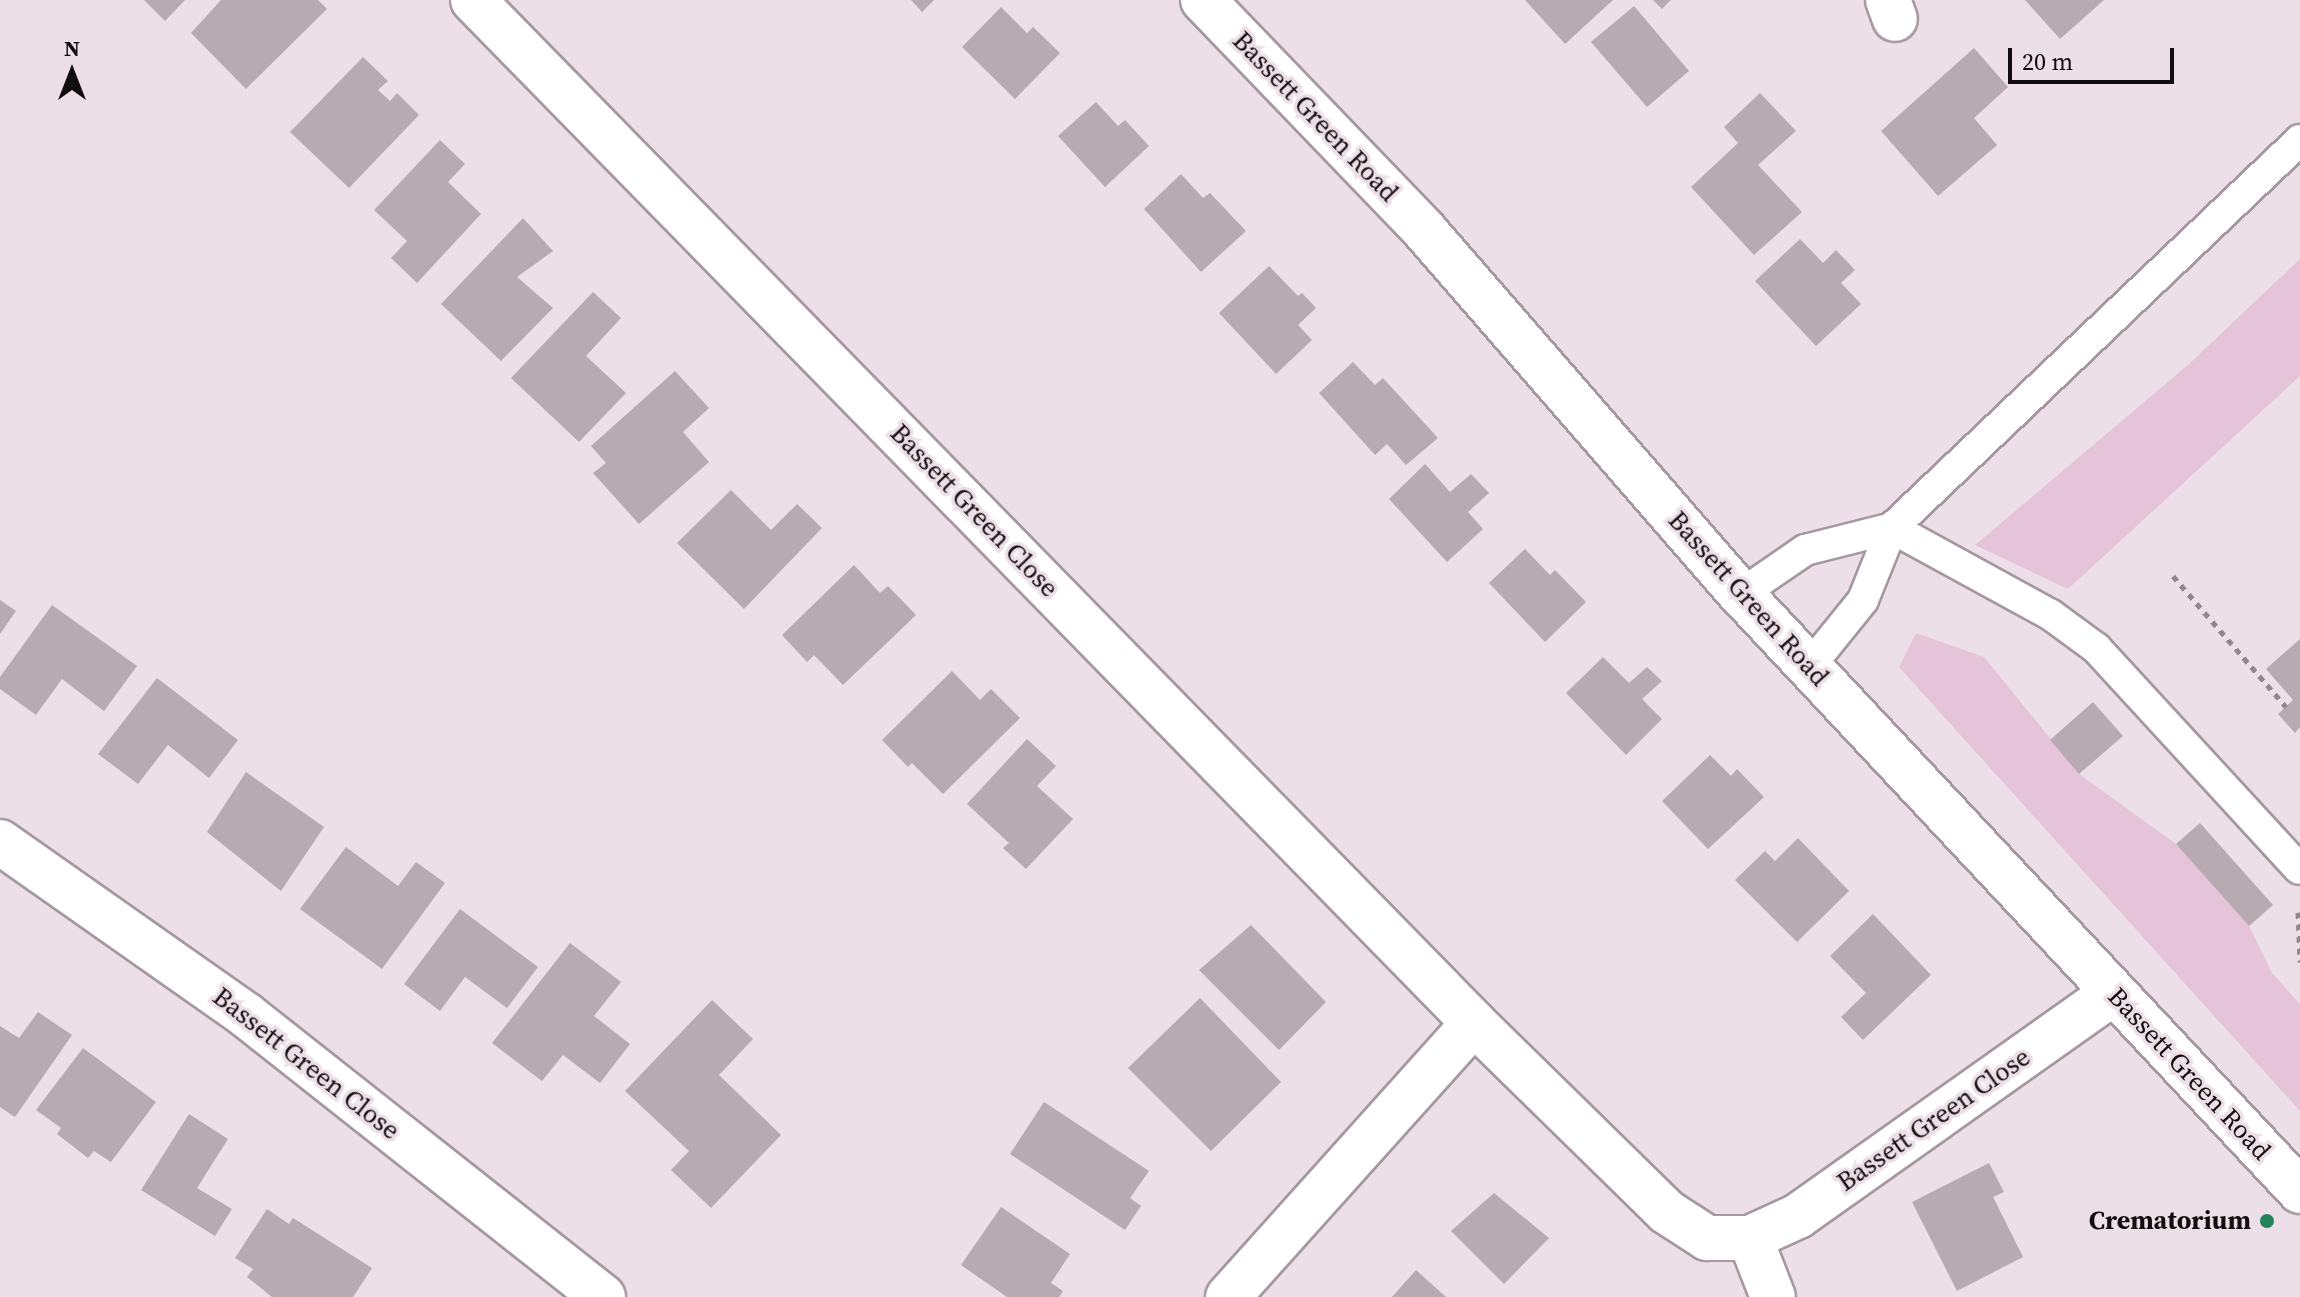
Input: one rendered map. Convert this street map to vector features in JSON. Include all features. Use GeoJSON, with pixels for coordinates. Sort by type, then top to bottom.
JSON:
{"type":"FeatureCollection","features":[{"type":"Feature","properties":{"kind":"street","name":"Bassett Green Close"},"geometry":{"type":"LineString","coordinates":[[473,0],[1474,1023],[1667,1212],[1707,1238],[1750,1238],[1798,1216],[2113,993]]}},
{"type":"Feature","properties":{"kind":"street","name":"Bassett Green Road"},"geometry":{"type":"LineString","coordinates":[[1203,0],[1425,231],[1741,594],[2300,1191]]}},
{"type":"Feature","properties":{"kind":"street","name":"Bassett Green Close"},"geometry":{"type":"LineString","coordinates":[[0,842],[246,1015],[603,1297]]}},
{"type":"Feature","properties":{"kind":"street"},"geometry":{"type":"LineString","coordinates":[[1228,1297],[1474,1023]]}},
{"type":"Feature","properties":{"kind":"street"},"geometry":{"type":"LineString","coordinates":[[1750,1238],[1773,1297]]}},
{"type":"Feature","properties":{"kind":"lane"},"geometry":{"type":"LineString","coordinates":[[1809,667],[1863,600],[1892,528],[2300,140]]}},
{"type":"Feature","properties":{"kind":"lane"},"geometry":{"type":"LineString","coordinates":[[1741,594],[1805,550],[1892,528],[2051,615],[2096,648],[2299,869]]}},
{"type":"Feature","properties":{"kind":"path"},"geometry":{"type":"LineString","coordinates":[[2173,576],[2286,707]]}},
{"type":"Feature","properties":{"kind":"shaded area"},"geometry":{"type":"Polygon","coordinates":[[[2300,259],[2300,376],[2068,589],[1975,545],[2188,365],[2300,259]]]}},
{"type":"Feature","properties":{"kind":"shaded area"},"geometry":{"type":"Polygon","coordinates":[[[1916,633],[1984,657],[2079,774],[2176,844],[2249,926],[2272,973],[2300,1004],[2300,1111],[1899,667],[1916,633]]]}},
{"type":"Feature","properties":{"kind":"building"},"geometry":{"type":"Polygon","coordinates":[[[144,0],[185,0],[165,21],[144,0]]]}},
{"type":"Feature","properties":{"kind":"building"},"geometry":{"type":"Polygon","coordinates":[[[221,0],[318,0],[327,9],[246,89],[191,33],[221,0]]]}},
{"type":"Feature","properties":{"kind":"building"},"geometry":{"type":"Polygon","coordinates":[[[911,0],[934,0],[922,12],[911,0]]]}},
{"type":"Feature","properties":{"kind":"building"},"geometry":{"type":"Polygon","coordinates":[[[1525,0],[1613,0],[1565,44],[1525,0]]]}},
{"type":"Feature","properties":{"kind":"building"},"geometry":{"type":"Polygon","coordinates":[[[1653,0],[1671,0],[1662,9],[1653,0]]]}},
{"type":"Feature","properties":{"kind":"building"},"geometry":{"type":"Polygon","coordinates":[[[2025,0],[2104,0],[2060,39],[2025,0]]]}},
{"type":"Feature","properties":{"kind":"building"},"geometry":{"type":"Polygon","coordinates":[[[1634,6],[1689,71],[1647,107],[1591,42],[1634,6]]]}},
{"type":"Feature","properties":{"kind":"building"},"geometry":{"type":"Polygon","coordinates":[[[1001,7],[1027,33],[1033,27],[1060,53],[1015,99],[962,47],[1001,7]]]}},
{"type":"Feature","properties":{"kind":"building"},"geometry":{"type":"Polygon","coordinates":[[[1974,48],[2008,87],[1974,118],[1997,145],[1938,196],[1881,131],[1974,48]]]}},
{"type":"Feature","properties":{"kind":"building"},"geometry":{"type":"Polygon","coordinates":[[[363,57],[388,81],[378,90],[390,101],[397,93],[419,115],[349,188],[290,132],[363,57]]]}},
{"type":"Feature","properties":{"kind":"building"},"geometry":{"type":"Polygon","coordinates":[[[1760,93],[1796,131],[1758,165],[1802,212],[1754,255],[1691,187],[1738,143],[1724,127],[1760,93]]]}},
{"type":"Feature","properties":{"kind":"building"},"geometry":{"type":"Polygon","coordinates":[[[1096,102],[1118,126],[1125,120],[1149,146],[1105,187],[1058,136],[1096,102]]]}},
{"type":"Feature","properties":{"kind":"building"},"geometry":{"type":"Polygon","coordinates":[[[440,140],[465,164],[448,182],[481,214],[417,283],[391,258],[407,241],[374,210],[440,140]]]}},
{"type":"Feature","properties":{"kind":"building"},"geometry":{"type":"Polygon","coordinates":[[[1181,174],[1203,198],[1210,193],[1246,231],[1201,272],[1144,209],[1181,174]]]}},
{"type":"Feature","properties":{"kind":"building"},"geometry":{"type":"Polygon","coordinates":[[[523,218],[553,251],[517,277],[553,308],[501,361],[441,304],[523,218]]]}},
{"type":"Feature","properties":{"kind":"building"},"geometry":{"type":"Polygon","coordinates":[[[1800,239],[1823,263],[1836,250],[1855,270],[1841,283],[1861,304],[1816,346],[1755,281],[1800,239]]]}},
{"type":"Feature","properties":{"kind":"building"},"geometry":{"type":"Polygon","coordinates":[[[1269,266],[1298,296],[1302,293],[1316,308],[1298,325],[1312,340],[1276,374],[1219,313],[1269,266]]]}},
{"type":"Feature","properties":{"kind":"building"},"geometry":{"type":"Polygon","coordinates":[[[593,292],[621,318],[586,356],[626,393],[579,442],[511,378],[593,292]]]}},
{"type":"Feature","properties":{"kind":"building"},"geometry":{"type":"Polygon","coordinates":[[[1353,362],[1375,385],[1383,378],[1438,438],[1406,465],[1387,444],[1375,455],[1319,393],[1353,362]]]}},
{"type":"Feature","properties":{"kind":"building"},"geometry":{"type":"Polygon","coordinates":[[[675,371],[709,408],[683,432],[709,462],[639,524],[593,473],[606,463],[591,446],[675,371]]]}},
{"type":"Feature","properties":{"kind":"building"},"geometry":{"type":"Polygon","coordinates":[[[1425,464],[1450,492],[1471,474],[1489,493],[1468,512],[1483,529],[1447,562],[1389,499],[1425,464]]]}},
{"type":"Feature","properties":{"kind":"building"},"geometry":{"type":"Polygon","coordinates":[[[731,490],[771,530],[797,504],[822,528],[744,609],[677,543],[731,490]]]}},
{"type":"Feature","properties":{"kind":"building"},"geometry":{"type":"Polygon","coordinates":[[[1525,549],[1550,575],[1555,570],[1586,602],[1545,642],[1489,583],[1525,549]]]}},
{"type":"Feature","properties":{"kind":"building"},"geometry":{"type":"Polygon","coordinates":[[[854,565],[880,593],[888,586],[916,615],[843,685],[814,655],[807,662],[782,635],[854,565]]]}},
{"type":"Feature","properties":{"kind":"building"},"geometry":{"type":"Polygon","coordinates":[[[0,600],[16,611],[0,634],[0,600]]]}},
{"type":"Feature","properties":{"kind":"building"},"geometry":{"type":"Polygon","coordinates":[[[52,605],[137,666],[104,711],[62,679],[36,715],[0,689],[0,677],[52,605]]]}},
{"type":"Feature","properties":{"kind":"building"},"geometry":{"type":"Polygon","coordinates":[[[2300,639],[2300,727],[2295,733],[2278,714],[2293,700],[2266,669],[2300,639]]]}},
{"type":"Feature","properties":{"kind":"building"},"geometry":{"type":"Polygon","coordinates":[[[1603,657],[1629,683],[1647,667],[1662,681],[1642,699],[1662,719],[1626,755],[1566,693],[1603,657]]]}},
{"type":"Feature","properties":{"kind":"building"},"geometry":{"type":"Polygon","coordinates":[[[952,671],[980,700],[991,689],[1020,718],[943,794],[912,763],[908,767],[882,740],[952,671]]]}},
{"type":"Feature","properties":{"kind":"building"},"geometry":{"type":"Polygon","coordinates":[[[157,678],[238,740],[209,778],[168,745],[138,784],[98,754],[157,678]]]}},
{"type":"Feature","properties":{"kind":"building"},"geometry":{"type":"Polygon","coordinates":[[[2093,702],[2123,736],[2079,774],[2050,740],[2093,702]]]}},
{"type":"Feature","properties":{"kind":"building"},"geometry":{"type":"Polygon","coordinates":[[[1027,739],[1056,766],[1037,786],[1073,819],[1026,869],[1003,848],[1009,843],[967,804],[1027,739]]]}},
{"type":"Feature","properties":{"kind":"building"},"geometry":{"type":"Polygon","coordinates":[[[1710,755],[1731,776],[1737,769],[1764,797],[1708,849],[1662,801],[1710,755]]]}},
{"type":"Feature","properties":{"kind":"building"},"geometry":{"type":"Polygon","coordinates":[[[246,772],[324,827],[281,891],[207,832],[246,772]]]}},
{"type":"Feature","properties":{"kind":"building"},"geometry":{"type":"Polygon","coordinates":[[[2200,823],[2273,905],[2249,926],[2176,844],[2200,823]]]}},
{"type":"Feature","properties":{"kind":"building"},"geometry":{"type":"Polygon","coordinates":[[[1798,838],[1849,891],[1797,942],[1735,880],[1765,851],[1775,861],[1798,838]]]}},
{"type":"Feature","properties":{"kind":"building"},"geometry":{"type":"Polygon","coordinates":[[[346,847],[398,886],[416,862],[445,883],[382,969],[300,909],[346,847]]]}},
{"type":"Feature","properties":{"kind":"building"},"geometry":{"type":"Polygon","coordinates":[[[460,909],[538,967],[507,1008],[465,977],[440,1011],[404,984],[460,909]]]}},
{"type":"Feature","properties":{"kind":"building"},"geometry":{"type":"Polygon","coordinates":[[[1873,914],[1931,975],[1863,1040],[1841,1017],[1866,993],[1830,956],[1873,914]]]}},
{"type":"Feature","properties":{"kind":"building"},"geometry":{"type":"Polygon","coordinates":[[[1251,925],[1326,1002],[1279,1050],[1199,970],[1251,925]]]}},
{"type":"Feature","properties":{"kind":"building"},"geometry":{"type":"Polygon","coordinates":[[[570,943],[621,982],[594,1016],[630,1044],[600,1083],[563,1055],[542,1081],[492,1043],[570,943]]]}},
{"type":"Feature","properties":{"kind":"building"},"geometry":{"type":"Polygon","coordinates":[[[1200,998],[1281,1082],[1211,1151],[1128,1068],[1200,998]]]}},
{"type":"Feature","properties":{"kind":"building"},"geometry":{"type":"Polygon","coordinates":[[[712,1000],[753,1039],[719,1075],[781,1135],[711,1208],[671,1170],[689,1151],[625,1091],[712,1000]]]}},
{"type":"Feature","properties":{"kind":"building"},"geometry":{"type":"Polygon","coordinates":[[[38,1012],[72,1035],[15,1117],[0,1107],[0,1026],[19,1038],[38,1012]]]}},
{"type":"Feature","properties":{"kind":"building"},"geometry":{"type":"Polygon","coordinates":[[[83,1048],[156,1102],[111,1162],[94,1151],[88,1158],[57,1134],[61,1128],[36,1110],[83,1048]]]}},
{"type":"Feature","properties":{"kind":"building"},"geometry":{"type":"Polygon","coordinates":[[[1044,1102],[1149,1171],[1130,1198],[1141,1206],[1125,1230],[1010,1154],[1044,1102]]]}},
{"type":"Feature","properties":{"kind":"building"},"geometry":{"type":"Polygon","coordinates":[[[189,1114],[228,1139],[197,1188],[232,1209],[215,1236],[141,1190],[189,1114]]]}},
{"type":"Feature","properties":{"kind":"building"},"geometry":{"type":"Polygon","coordinates":[[[1989,1163],[2004,1192],[1993,1197],[2023,1257],[1957,1291],[1912,1202],[1989,1163]]]}},
{"type":"Feature","properties":{"kind":"building"},"geometry":{"type":"Polygon","coordinates":[[[1494,1193],[1549,1238],[1504,1284],[1451,1231],[1494,1193]]]}},
{"type":"Feature","properties":{"kind":"building"},"geometry":{"type":"Polygon","coordinates":[[[1001,1207],[1070,1254],[1051,1283],[1063,1291],[1059,1297],[1007,1297],[961,1265],[1001,1207]]]}},
{"type":"Feature","properties":{"kind":"building"},"geometry":{"type":"Polygon","coordinates":[[[267,1209],[289,1224],[293,1218],[372,1268],[353,1297],[272,1297],[247,1277],[253,1269],[235,1258],[267,1209]]]}},
{"type":"Feature","properties":{"kind":"building"},"geometry":{"type":"Polygon","coordinates":[[[1416,1270],[1446,1297],[1392,1297],[1416,1270]]]}},
{"type":"Feature","properties":{"kind":"place","name":"Crematorium"},"geometry":{"type":"Point","coordinates":[2267,1221]}}]}
